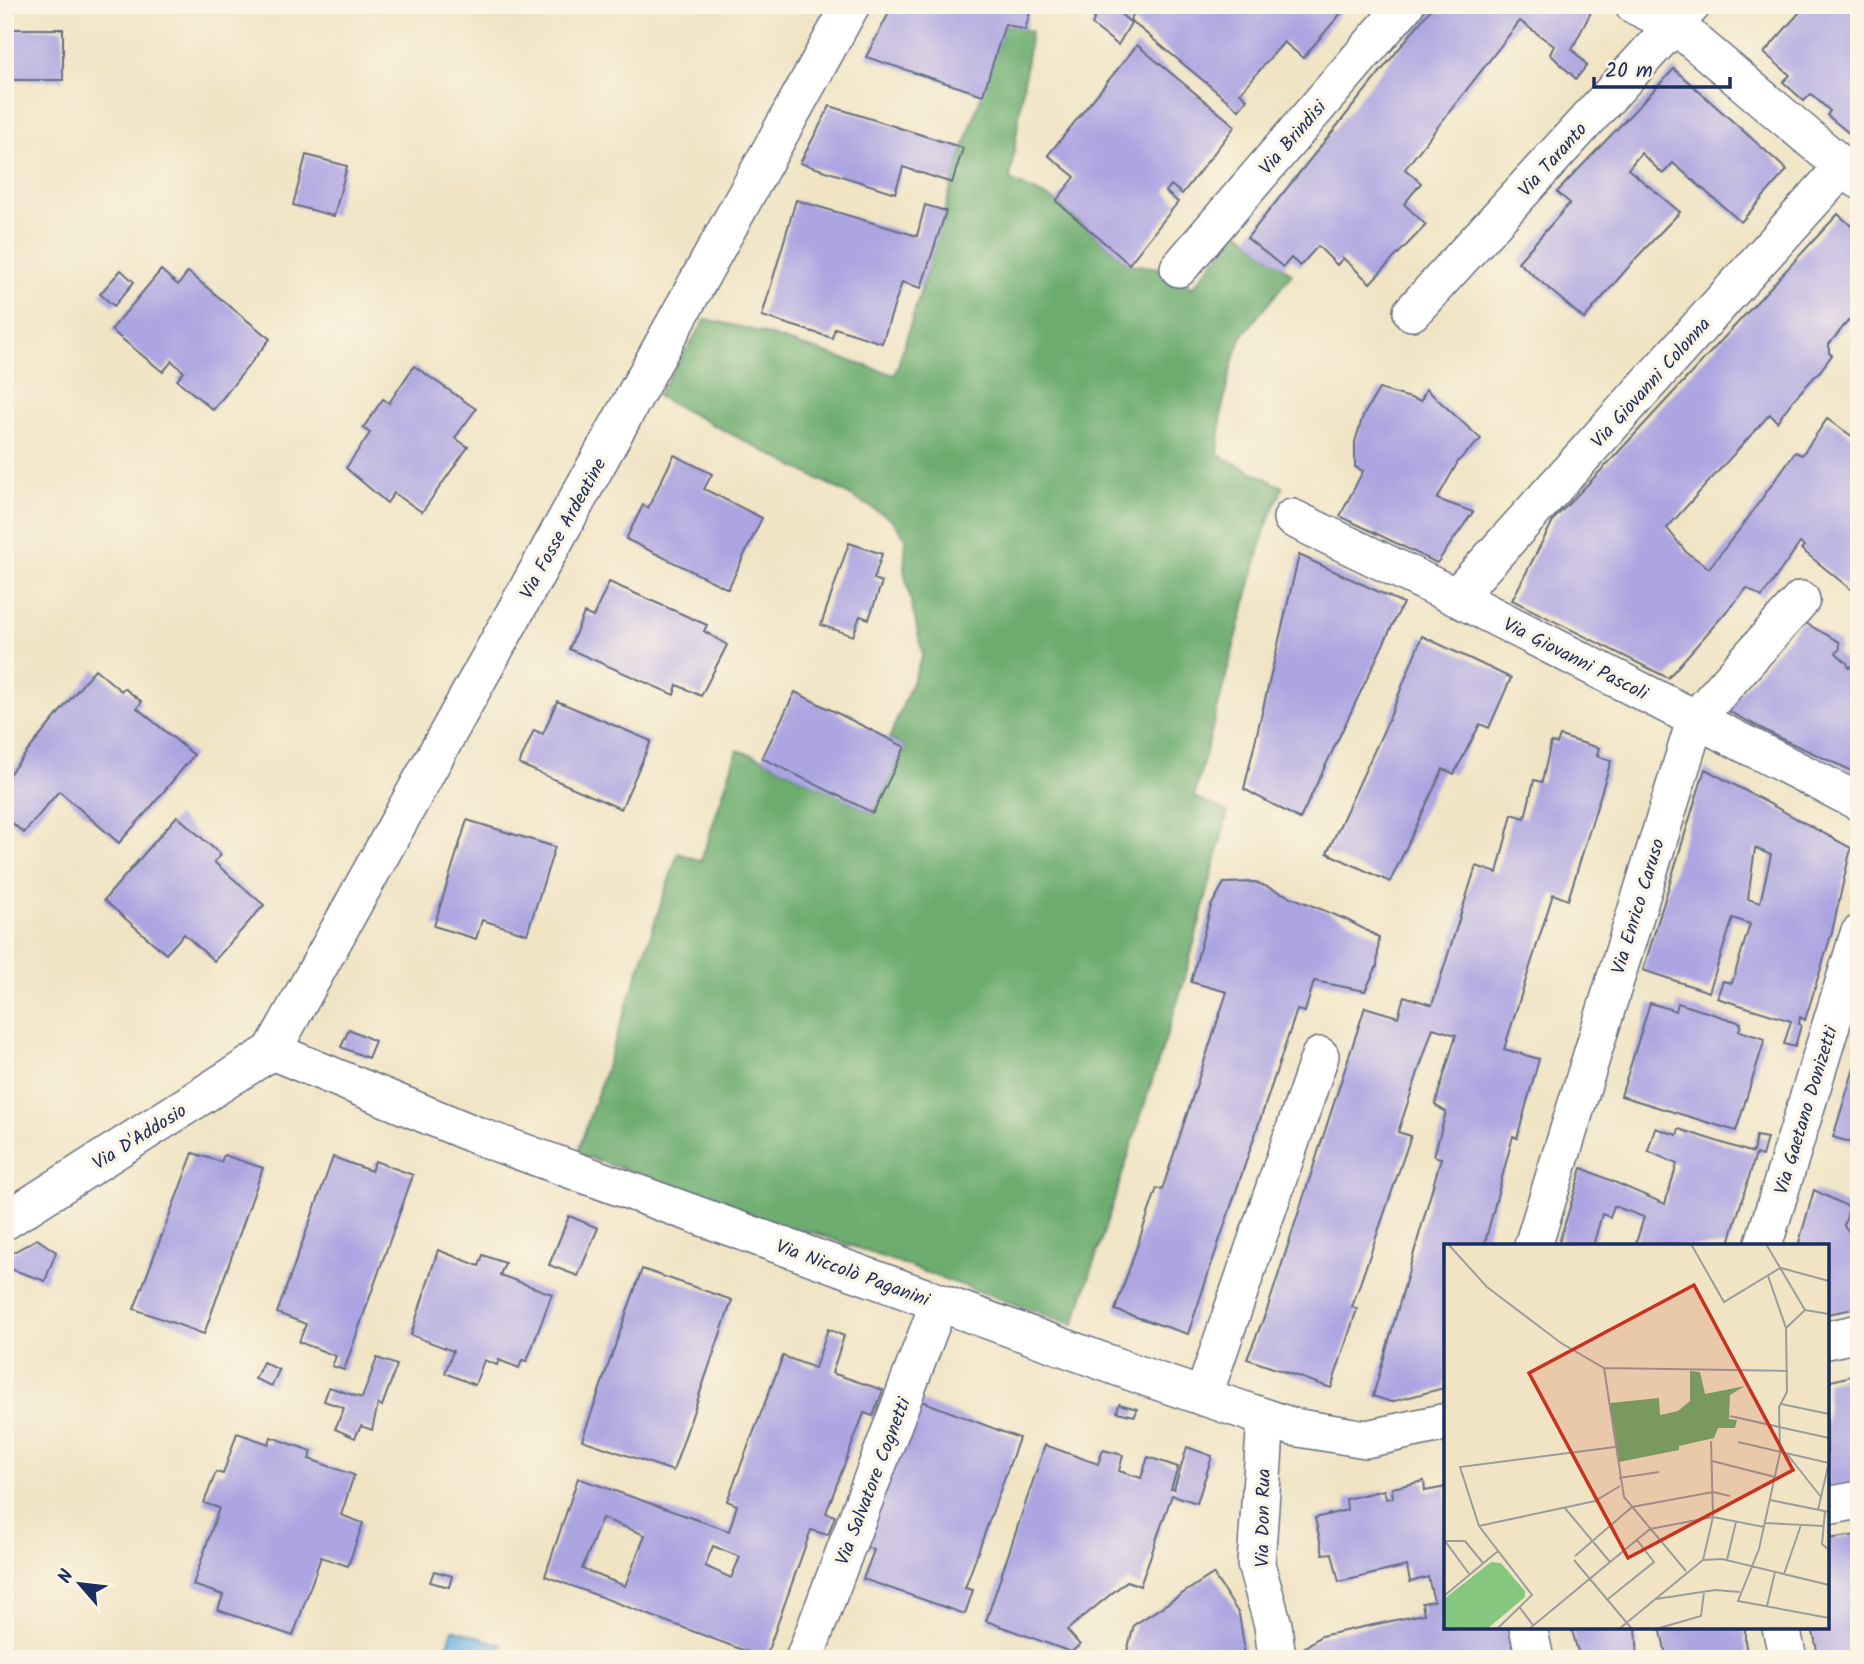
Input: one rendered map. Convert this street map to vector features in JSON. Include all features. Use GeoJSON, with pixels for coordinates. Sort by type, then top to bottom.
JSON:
{"type":"FeatureCollection","features":[{"type":"Feature","properties":{"kind":"street","name":"Via Fosse Ardeatine"},"geometry":{"type":"LineString","coordinates":[[272,1051],[851,5]]}},
{"type":"Feature","properties":{"kind":"street","name":"Via Brindisi"},"geometry":{"type":"LineString","coordinates":[[1179,268],[1405,5]]}},
{"type":"Feature","properties":{"kind":"street"},"geometry":{"type":"LineString","coordinates":[[1634,5],[1683,15],[1851,174]]}},
{"type":"Feature","properties":{"kind":"street","name":"Via Taranto"},"geometry":{"type":"LineString","coordinates":[[1412,312],[1683,15]]}},
{"type":"Feature","properties":{"kind":"street","name":"Via Giovanni Colonna"},"geometry":{"type":"LineString","coordinates":[[1456,597],[1851,174]]}},
{"type":"Feature","properties":{"kind":"street","name":"Via Giovanni Pascoli"},"geometry":{"type":"LineString","coordinates":[[1292,518],[1456,597],[1859,802]]}},
{"type":"Feature","properties":{"kind":"street","name":"Via Enrico Caruso"},"geometry":{"type":"LineString","coordinates":[[1534,1244],[1696,718],[1801,600]]}},
{"type":"Feature","properties":{"kind":"street","name":"Via Gaetano Donizetti"},"geometry":{"type":"LineString","coordinates":[[1764,1244],[1859,934]]}},
{"type":"Feature","properties":{"kind":"street","name":"Via D'Addosio"},"geometry":{"type":"LineString","coordinates":[[5,1221],[272,1051]]}},
{"type":"Feature","properties":{"kind":"street","name":"Via Niccolò Paganini"},"geometry":{"type":"LineString","coordinates":[[272,1051],[478,1136],[939,1303],[1293,1427],[1366,1438],[1444,1422]]}},
{"type":"Feature","properties":{"kind":"street"},"geometry":{"type":"LineString","coordinates":[[1203,1396],[1320,1056]]}},
{"type":"Feature","properties":{"kind":"street","name":"Via Salvatore Cognetti"},"geometry":{"type":"LineString","coordinates":[[804,1659],[939,1303]]}},
{"type":"Feature","properties":{"kind":"street"},"geometry":{"type":"LineString","coordinates":[[1829,1340],[1859,1333]]}},
{"type":"Feature","properties":{"kind":"street","name":"Via Don Rua"},"geometry":{"type":"LineString","coordinates":[[1266,1418],[1256,1564],[1273,1625],[1277,1659]]}},
{"type":"Feature","properties":{"kind":"street"},"geometry":{"type":"LineString","coordinates":[[1829,1506],[1859,1500]]}},
{"type":"Feature","properties":{"kind":"street"},"geometry":{"type":"LineString","coordinates":[[1528,1629],[1535,1659]]}},
{"type":"Feature","properties":{"kind":"street"},"geometry":{"type":"LineString","coordinates":[[1781,1629],[1788,1659]]}},
{"type":"Feature","properties":{"kind":"green space"},"geometry":{"type":"Polygon","coordinates":[[[1005,24],[1031,31],[1010,180],[1056,201],[1129,264],[1160,268],[1193,287],[1238,231],[1292,274],[1242,336],[1232,364],[1222,409],[1218,455],[1283,487],[1265,529],[1194,797],[1228,812],[1185,978],[1074,1325],[818,1234],[783,1227],[693,1191],[577,1154],[678,853],[701,861],[737,750],[762,758],[873,813],[905,747],[889,739],[923,655],[904,570],[906,538],[891,519],[657,396],[706,319],[752,330],[895,375],[952,183],[1005,24]]]}},
{"type":"Feature","properties":{"kind":"water"},"geometry":{"type":"Polygon","coordinates":[[[453,1629],[502,1645],[497,1659],[443,1659],[453,1629]]]}},
{"type":"Feature","properties":{"kind":"building"},"geometry":{"type":"Polygon","coordinates":[[[893,5],[1032,5],[1025,30],[1005,24],[983,95],[866,57],[893,5]]]}},
{"type":"Feature","properties":{"kind":"building"},"geometry":{"type":"Polygon","coordinates":[[[1099,5],[1110,5],[1131,23],[1118,45],[1092,25],[1099,5]]]}},
{"type":"Feature","properties":{"kind":"building"},"geometry":{"type":"Polygon","coordinates":[[[1139,5],[1348,5],[1303,58],[1284,42],[1240,93],[1247,99],[1239,110],[1130,20],[1139,5]]]}},
{"type":"Feature","properties":{"kind":"building"},"geometry":{"type":"Polygon","coordinates":[[[1434,5],[1581,5],[1592,10],[1572,49],[1587,65],[1576,79],[1550,54],[1554,46],[1520,21],[1405,169],[1421,183],[1404,204],[1426,225],[1370,283],[1343,258],[1337,265],[1318,246],[1300,266],[1291,258],[1283,267],[1247,238],[1434,5]]]}},
{"type":"Feature","properties":{"kind":"building"},"geometry":{"type":"Polygon","coordinates":[[[1806,5],[1859,5],[1859,124],[1850,134],[1827,115],[1830,111],[1811,94],[1804,101],[1783,82],[1790,75],[1764,53],[1806,5]]]}},
{"type":"Feature","properties":{"kind":"building"},"geometry":{"type":"Polygon","coordinates":[[[7,29],[63,29],[63,80],[7,80],[7,29]]]}},
{"type":"Feature","properties":{"kind":"building"},"geometry":{"type":"Polygon","coordinates":[[[1137,45],[1235,126],[1182,194],[1171,185],[1166,192],[1178,202],[1129,264],[1056,201],[1075,177],[1048,155],[1137,45]]]}},
{"type":"Feature","properties":{"kind":"building"},"geometry":{"type":"Polygon","coordinates":[[[1674,69],[1787,170],[1741,222],[1673,163],[1663,174],[1641,153],[1628,169],[1680,212],[1584,319],[1518,262],[1570,203],[1557,192],[1674,69]]]}},
{"type":"Feature","properties":{"kind":"building"},"geometry":{"type":"Polygon","coordinates":[[[830,106],[963,148],[952,183],[903,167],[895,193],[800,163],[830,106]]]}},
{"type":"Feature","properties":{"kind":"building"},"geometry":{"type":"Polygon","coordinates":[[[306,155],[347,166],[334,216],[293,205],[306,155]]]}},
{"type":"Feature","properties":{"kind":"building"},"geometry":{"type":"Polygon","coordinates":[[[796,200],[917,236],[925,205],[946,211],[921,288],[902,282],[882,343],[835,328],[832,338],[762,316],[796,200]]]}},
{"type":"Feature","properties":{"kind":"building"},"geometry":{"type":"Polygon","coordinates":[[[1838,214],[1859,233],[1859,308],[1829,344],[1829,353],[1832,355],[1777,422],[1770,414],[1667,528],[1686,552],[1709,568],[1795,452],[1802,455],[1827,419],[1859,441],[1859,596],[1801,549],[1804,546],[1800,543],[1762,597],[1747,588],[1668,678],[1512,600],[1554,519],[1838,214]]]}},
{"type":"Feature","properties":{"kind":"building"},"geometry":{"type":"Polygon","coordinates":[[[121,270],[134,282],[114,306],[100,294],[121,270]]]}},
{"type":"Feature","properties":{"kind":"building"},"geometry":{"type":"Polygon","coordinates":[[[161,270],[178,285],[188,272],[270,339],[213,410],[177,380],[184,372],[172,361],[163,372],[111,330],[161,270]]]}},
{"type":"Feature","properties":{"kind":"building"},"geometry":{"type":"Polygon","coordinates":[[[414,366],[476,409],[455,438],[468,447],[422,512],[394,493],[387,503],[346,468],[370,433],[363,428],[383,399],[389,403],[414,366]]]}},
{"type":"Feature","properties":{"kind":"building"},"geometry":{"type":"Polygon","coordinates":[[[1379,389],[1421,401],[1426,389],[1481,439],[1459,460],[1437,499],[1473,512],[1437,563],[1340,516],[1363,471],[1355,467],[1355,442],[1363,416],[1379,389]]]}},
{"type":"Feature","properties":{"kind":"building"},"geometry":{"type":"Polygon","coordinates":[[[674,455],[712,474],[704,489],[762,518],[728,589],[626,539],[643,505],[648,508],[674,455]]]}},
{"type":"Feature","properties":{"kind":"building"},"geometry":{"type":"Polygon","coordinates":[[[849,543],[882,554],[874,579],[882,582],[869,619],[860,616],[853,636],[821,625],[849,543]]]}},
{"type":"Feature","properties":{"kind":"building"},"geometry":{"type":"Polygon","coordinates":[[[1299,555],[1403,603],[1300,819],[1244,789],[1299,555]]]}},
{"type":"Feature","properties":{"kind":"building"},"geometry":{"type":"Polygon","coordinates":[[[609,582],[707,625],[704,631],[727,645],[701,696],[677,685],[674,695],[569,649],[584,613],[593,617],[609,582]]]}},
{"type":"Feature","properties":{"kind":"building"},"geometry":{"type":"Polygon","coordinates":[[[1802,621],[1839,642],[1840,648],[1836,653],[1849,668],[1851,666],[1856,670],[1859,667],[1859,774],[1726,710],[1802,621]]]}},
{"type":"Feature","properties":{"kind":"building"},"geometry":{"type":"Polygon","coordinates":[[[1422,636],[1511,678],[1489,728],[1480,724],[1454,774],[1443,769],[1390,882],[1327,853],[1389,719],[1422,636]]]}},
{"type":"Feature","properties":{"kind":"building"},"geometry":{"type":"Polygon","coordinates":[[[95,669],[121,691],[124,688],[142,702],[137,708],[194,755],[119,843],[59,791],[24,833],[5,817],[5,779],[95,669]]]}},
{"type":"Feature","properties":{"kind":"building"},"geometry":{"type":"Polygon","coordinates":[[[795,692],[905,747],[873,813],[762,758],[795,692]]]}},
{"type":"Feature","properties":{"kind":"building"},"geometry":{"type":"Polygon","coordinates":[[[557,701],[651,741],[621,809],[519,764],[534,730],[543,734],[557,701]]]}},
{"type":"Feature","properties":{"kind":"building"},"geometry":{"type":"Polygon","coordinates":[[[1560,736],[1599,748],[1597,756],[1611,761],[1568,900],[1553,894],[1504,1049],[1539,1059],[1517,1138],[1513,1136],[1485,1244],[1444,1244],[1444,1388],[1391,1402],[1373,1396],[1441,1158],[1434,1156],[1446,1112],[1435,1105],[1456,1035],[1433,1028],[1398,1132],[1411,1136],[1352,1307],[1357,1309],[1331,1388],[1247,1359],[1267,1310],[1365,1007],[1398,1017],[1404,996],[1432,1005],[1476,866],[1497,873],[1512,814],[1525,818],[1534,780],[1542,782],[1551,742],[1557,744],[1560,736]]]}},
{"type":"Feature","properties":{"kind":"building"},"geometry":{"type":"Polygon","coordinates":[[[1705,769],[1851,848],[1832,932],[1805,1020],[1800,1017],[1801,1025],[1795,1047],[1784,1044],[1791,1021],[1717,998],[1723,981],[1732,983],[1750,924],[1733,918],[1709,992],[1643,970],[1705,769]],[[1755,848],[1748,899],[1760,903],[1771,855],[1755,848]]]}},
{"type":"Feature","properties":{"kind":"building"},"geometry":{"type":"Polygon","coordinates":[[[177,816],[221,855],[214,862],[264,905],[214,961],[184,934],[166,954],[104,900],[177,816]]]}},
{"type":"Feature","properties":{"kind":"building"},"geometry":{"type":"Polygon","coordinates":[[[467,820],[555,847],[527,934],[482,920],[476,939],[434,926],[467,820]]]}},
{"type":"Feature","properties":{"kind":"building"},"geometry":{"type":"Polygon","coordinates":[[[1255,882],[1347,920],[1379,937],[1377,966],[1365,991],[1314,981],[1305,1012],[1297,1010],[1188,1334],[1115,1310],[1157,1188],[1162,1190],[1227,992],[1191,982],[1211,906],[1224,883],[1255,882]]]}},
{"type":"Feature","properties":{"kind":"building"},"geometry":{"type":"Polygon","coordinates":[[[1650,1003],[1676,1011],[1678,1003],[1741,1023],[1739,1031],[1765,1039],[1736,1131],[1621,1096],[1650,1003]]]}},
{"type":"Feature","properties":{"kind":"building"},"geometry":{"type":"Polygon","coordinates":[[[349,1029],[375,1041],[368,1058],[341,1047],[349,1029]]]}},
{"type":"Feature","properties":{"kind":"building"},"geometry":{"type":"Polygon","coordinates":[[[1859,1055],[1859,1145],[1833,1137],[1859,1055]]]}},
{"type":"Feature","properties":{"kind":"building"},"geometry":{"type":"Polygon","coordinates":[[[1655,1128],[1677,1135],[1679,1129],[1753,1153],[1756,1136],[1767,1138],[1762,1156],[1756,1154],[1729,1244],[1636,1244],[1644,1217],[1614,1206],[1610,1217],[1602,1214],[1594,1244],[1559,1244],[1582,1168],[1665,1204],[1677,1164],[1648,1151],[1655,1128]]]}},
{"type":"Feature","properties":{"kind":"building"},"geometry":{"type":"Polygon","coordinates":[[[193,1153],[221,1162],[224,1155],[263,1168],[204,1334],[134,1309],[193,1153]]]}},
{"type":"Feature","properties":{"kind":"building"},"geometry":{"type":"Polygon","coordinates":[[[333,1157],[371,1171],[375,1161],[413,1175],[344,1370],[332,1366],[336,1356],[299,1342],[306,1324],[277,1313],[333,1157]]]}},
{"type":"Feature","properties":{"kind":"building"},"geometry":{"type":"Polygon","coordinates":[[[1814,1190],[1849,1207],[1844,1226],[1854,1240],[1859,1237],[1859,1308],[1829,1314],[1829,1244],[1799,1244],[1814,1190]]]}},
{"type":"Feature","properties":{"kind":"building"},"geometry":{"type":"Polygon","coordinates":[[[569,1216],[598,1228],[578,1276],[549,1265],[569,1216]]]}},
{"type":"Feature","properties":{"kind":"building"},"geometry":{"type":"Polygon","coordinates":[[[37,1239],[56,1252],[45,1281],[5,1267],[5,1257],[37,1239]]]}},
{"type":"Feature","properties":{"kind":"building"},"geometry":{"type":"Polygon","coordinates":[[[438,1250],[479,1266],[483,1255],[505,1263],[500,1275],[552,1294],[527,1361],[522,1360],[519,1368],[499,1360],[497,1365],[484,1360],[475,1385],[445,1373],[453,1351],[411,1335],[438,1250]]]}},
{"type":"Feature","properties":{"kind":"building"},"geometry":{"type":"Polygon","coordinates":[[[642,1269],[732,1300],[673,1471],[582,1440],[642,1269]]]}},
{"type":"Feature","properties":{"kind":"building"},"geometry":{"type":"Polygon","coordinates":[[[828,1329],[844,1336],[832,1373],[883,1390],[873,1416],[864,1413],[826,1513],[835,1516],[828,1535],[811,1530],[765,1659],[748,1659],[751,1653],[545,1576],[578,1478],[729,1531],[737,1505],[727,1501],[783,1356],[815,1368],[828,1329]],[[602,1518],[582,1569],[625,1586],[645,1535],[602,1518]],[[713,1546],[705,1566],[731,1578],[740,1557],[713,1546]]]}},
{"type":"Feature","properties":{"kind":"building"},"geometry":{"type":"Polygon","coordinates":[[[377,1358],[397,1365],[382,1406],[378,1404],[372,1430],[361,1426],[355,1438],[335,1429],[344,1408],[324,1401],[329,1387],[362,1398],[377,1358]]]}},
{"type":"Feature","properties":{"kind":"building"},"geometry":{"type":"Polygon","coordinates":[[[263,1362],[279,1370],[272,1386],[255,1379],[263,1362]]]}},
{"type":"Feature","properties":{"kind":"building"},"geometry":{"type":"Polygon","coordinates":[[[1859,1374],[1859,1481],[1829,1487],[1829,1382],[1859,1374]]]}},
{"type":"Feature","properties":{"kind":"building"},"geometry":{"type":"Polygon","coordinates":[[[919,1400],[1019,1438],[965,1588],[973,1590],[965,1614],[863,1579],[874,1550],[865,1547],[919,1400]]]}},
{"type":"Feature","properties":{"kind":"building"},"geometry":{"type":"Polygon","coordinates":[[[1119,1404],[1137,1409],[1135,1416],[1117,1412],[1119,1404]]]}},
{"type":"Feature","properties":{"kind":"building"},"geometry":{"type":"Polygon","coordinates":[[[237,1433],[269,1444],[271,1437],[312,1451],[309,1459],[354,1475],[341,1515],[363,1523],[348,1566],[321,1557],[293,1636],[218,1610],[223,1595],[193,1585],[219,1508],[204,1503],[216,1472],[223,1474],[237,1433]]]}},
{"type":"Feature","properties":{"kind":"building"},"geometry":{"type":"Polygon","coordinates":[[[1045,1445],[1098,1464],[1103,1450],[1123,1455],[1119,1471],[1141,1478],[1148,1457],[1178,1467],[1171,1489],[1174,1489],[1187,1447],[1212,1456],[1197,1503],[1172,1495],[1140,1586],[1127,1581],[1067,1630],[1080,1645],[1071,1652],[986,1621],[1045,1445]]]}},
{"type":"Feature","properties":{"kind":"building"},"geometry":{"type":"Polygon","coordinates":[[[1424,1481],[1425,1491],[1444,1487],[1444,1629],[1509,1629],[1515,1659],[1288,1659],[1321,1636],[1424,1614],[1422,1603],[1434,1601],[1428,1577],[1410,1582],[1407,1566],[1339,1582],[1332,1553],[1323,1554],[1315,1518],[1347,1510],[1346,1499],[1384,1490],[1386,1499],[1393,1498],[1392,1488],[1424,1481]]]}},
{"type":"Feature","properties":{"kind":"building"},"geometry":{"type":"Polygon","coordinates":[[[1859,1535],[1859,1659],[1819,1659],[1812,1629],[1829,1629],[1829,1539],[1859,1535]]]}},
{"type":"Feature","properties":{"kind":"building"},"geometry":{"type":"Polygon","coordinates":[[[434,1571],[452,1576],[449,1587],[430,1582],[434,1571]]]}},
{"type":"Feature","properties":{"kind":"building"},"geometry":{"type":"Polygon","coordinates":[[[1213,1574],[1239,1614],[1244,1645],[1242,1659],[1140,1659],[1126,1655],[1134,1625],[1213,1574]]]}},
{"type":"Feature","properties":{"kind":"building"},"geometry":{"type":"Polygon","coordinates":[[[1572,1629],[1636,1629],[1638,1659],[1580,1659],[1572,1629]]]}},
{"type":"Feature","properties":{"kind":"building"},"geometry":{"type":"Polygon","coordinates":[[[1660,1629],[1745,1629],[1748,1659],[1667,1659],[1660,1629]]]}}]}
